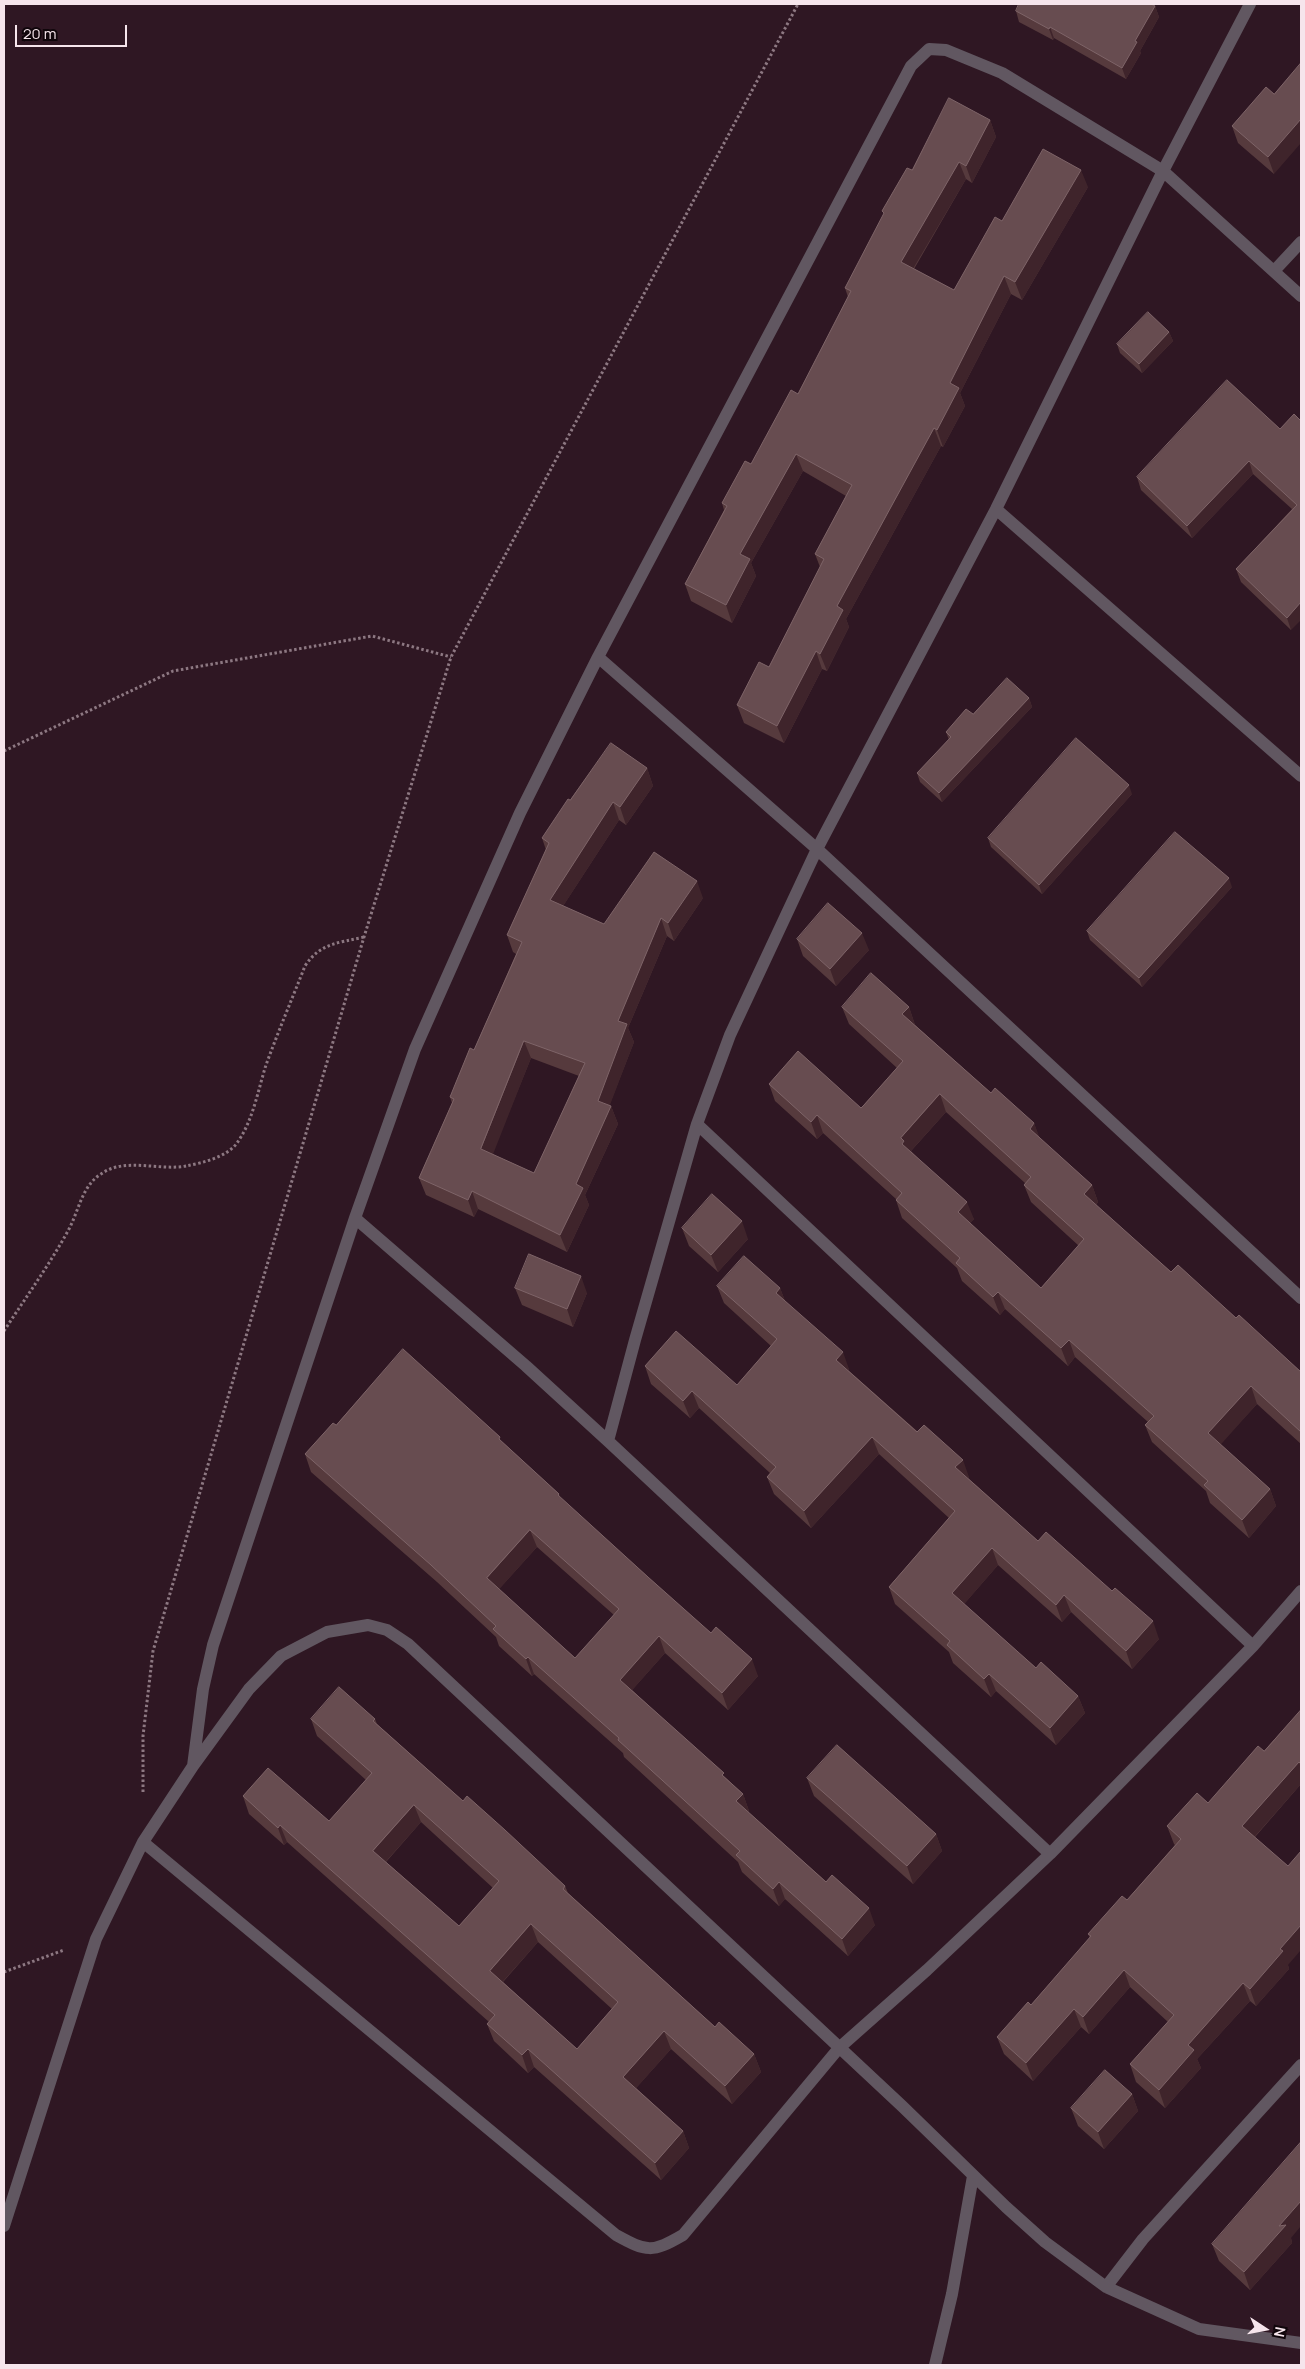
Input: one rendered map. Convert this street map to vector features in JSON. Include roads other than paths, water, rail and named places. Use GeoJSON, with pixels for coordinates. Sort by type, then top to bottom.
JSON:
{"type":"FeatureCollection","features":[{"type":"Feature","properties":{"kind":"street"},"geometry":{"type":"LineString","coordinates":[[608,1441],[697,1124],[730,1035],[818,849],[996,509],[1163,171],[1250,4]]}},
{"type":"Feature","properties":{"kind":"street"},"geometry":{"type":"LineString","coordinates":[[194,1766],[203,1690],[212,1645],[355,1218],[415,1048],[520,813],[598,657],[911,66],[929,49],[946,50],[1002,73],[1163,171],[1301,296]]}},
{"type":"Feature","properties":{"kind":"street"},"geometry":{"type":"LineString","coordinates":[[1274,272],[1301,242]]}},
{"type":"Feature","properties":{"kind":"street"},"geometry":{"type":"LineString","coordinates":[[996,509],[1301,776]]}},
{"type":"Feature","properties":{"kind":"street"},"geometry":{"type":"LineString","coordinates":[[598,657],[818,849],[1301,1298]]}},
{"type":"Feature","properties":{"kind":"street"},"geometry":{"type":"LineString","coordinates":[[697,1124],[1253,1646]]}},
{"type":"Feature","properties":{"kind":"street"},"geometry":{"type":"LineString","coordinates":[[355,1218],[526,1366],[608,1441],[1050,1854]]}},
{"type":"Feature","properties":{"kind":"street"},"geometry":{"type":"LineString","coordinates":[[143,1842],[616,2235],[638,2247],[659,2248],[683,2234],[839,2048],[927,1970],[1050,1854],[1253,1646],[1301,1591]]}},
{"type":"Feature","properties":{"kind":"street"},"geometry":{"type":"LineString","coordinates":[[4,2226],[96,1939],[143,1842],[249,1689],[280,1656],[327,1632],[368,1625],[387,1630],[408,1644],[1045,2242],[1106,2287],[1198,2329],[1301,2343]]}},
{"type":"Feature","properties":{"kind":"street"},"geometry":{"type":"LineString","coordinates":[[1106,2287],[1144,2239],[1301,2065]]}},
{"type":"Feature","properties":{"kind":"street"},"geometry":{"type":"LineString","coordinates":[[934,2365],[952,2294],[973,2176]]}}]}
